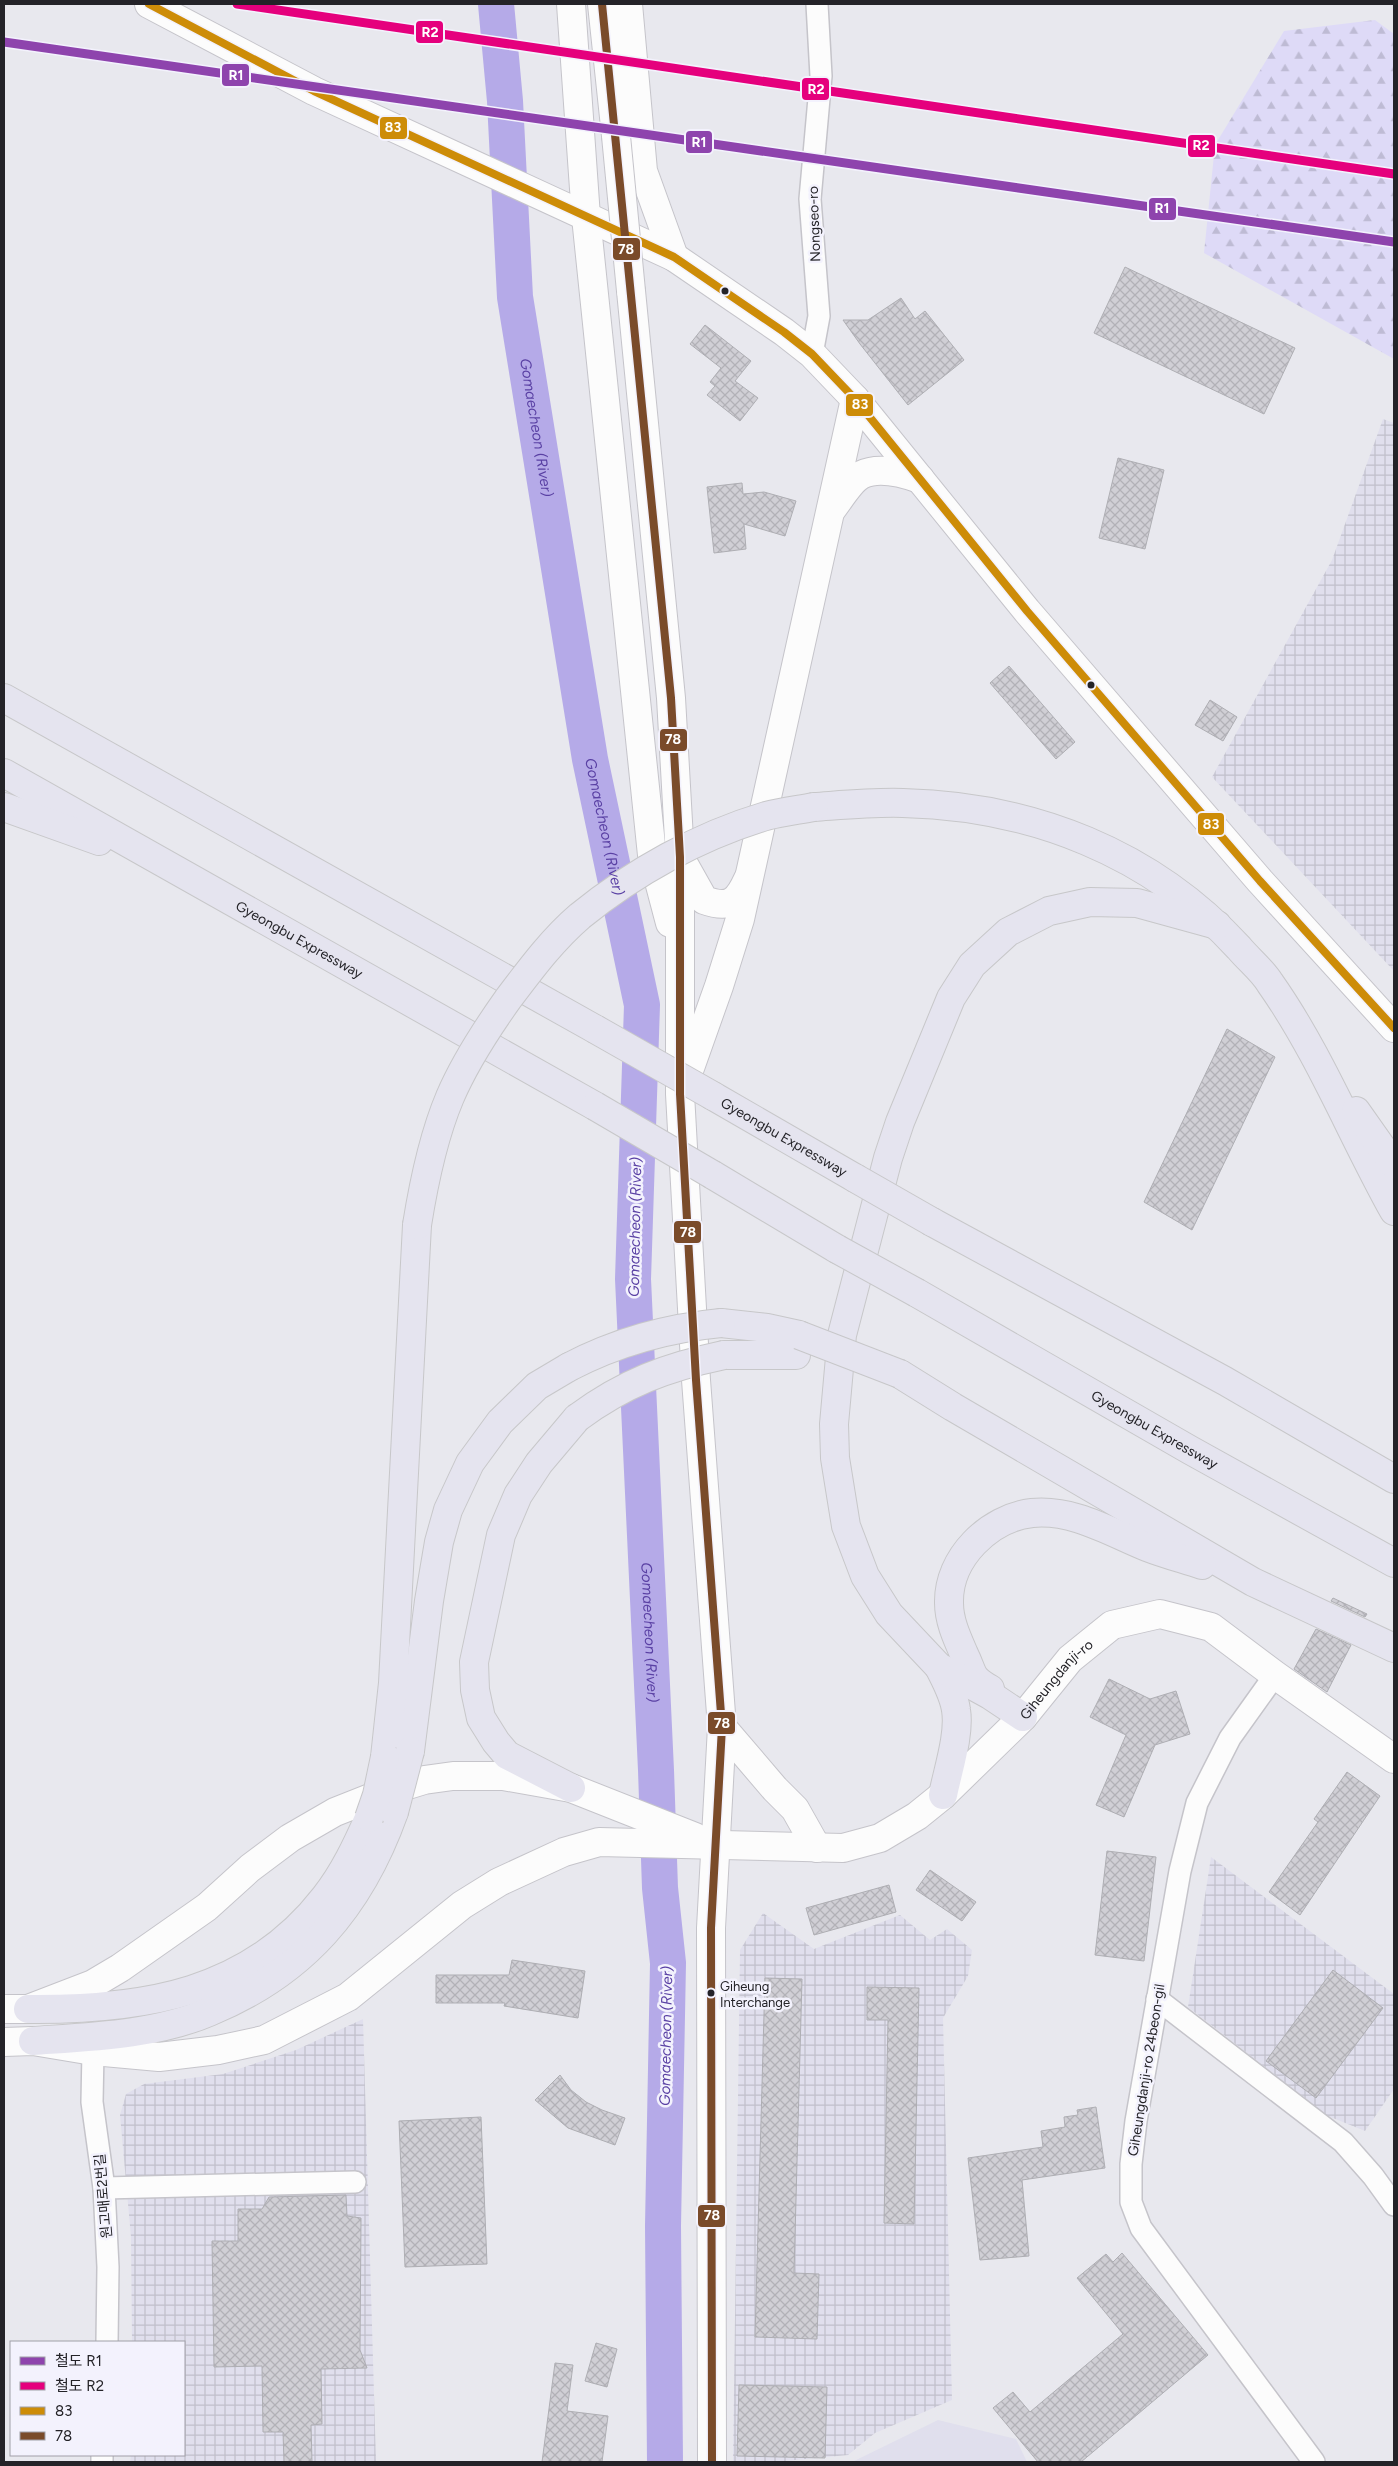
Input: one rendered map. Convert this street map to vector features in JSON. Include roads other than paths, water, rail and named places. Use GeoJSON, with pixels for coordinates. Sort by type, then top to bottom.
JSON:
{"type":"FeatureCollection","features":[{"type":"Feature","properties":{"kind":"highway","name":"Gyeongbu Expressway"},"geometry":{"type":"LineString","coordinates":[[4,698],[595,1028],[932,1222],[1225,1381],[1394,1479]]}},
{"type":"Feature","properties":{"kind":"highway","name":"Gyeongbu Expressway"},"geometry":{"type":"LineString","coordinates":[[4,773],[595,1106],[837,1249],[1190,1450],[1394,1563]]}},
{"type":"Feature","properties":{"kind":"highway"},"geometry":{"type":"LineString","coordinates":[[398,1754],[394,1674],[417,1225],[434,1143],[450,1096],[470,1056],[537,960],[579,917],[626,882],[692,845],[743,823],[814,807],[903,803],[950,807],[1010,816],[1054,828],[1124,857],[1180,893],[1217,925],[1270,982],[1309,1045],[1394,1165]]}},
{"type":"Feature","properties":{"kind":"highway"},"geometry":{"type":"LineString","coordinates":[[4,807],[173,868]]}},
{"type":"Feature","properties":{"kind":"highway"},"geometry":{"type":"LineString","coordinates":[[1023,1717],[990,1695],[939,1667],[888,1614],[864,1576],[846,1526],[834,1458],[834,1424],[840,1347],[888,1158],[902,1116],[951,998],[972,965],[1008,932],[1049,911],[1090,902],[1138,903],[1217,925]]}},
{"type":"Feature","properties":{"kind":"highway"},"geometry":{"type":"LineString","coordinates":[[1309,1045],[1365,1159],[1394,1212]]}},
{"type":"Feature","properties":{"kind":"highway"},"geometry":{"type":"LineString","coordinates":[[33,2041],[125,2032],[163,2025],[208,2013],[261,1985],[310,1949],[342,1913],[364,1880],[380,1849],[381,1815],[398,1754],[439,1542],[448,1510],[470,1463],[500,1422],[537,1386],[569,1367],[608,1348],[640,1337],[672,1329],[721,1323],[767,1328],[798,1345],[898,1380],[953,1407],[1253,1582],[1391,1650]]}},
{"type":"Feature","properties":{"kind":"highway"},"geometry":{"type":"LineString","coordinates":[[571,1788],[507,1754],[496,1742],[481,1718],[475,1690],[474,1662],[501,1535],[518,1495],[539,1463],[578,1418],[620,1389],[648,1376],[693,1362],[724,1355],[798,1345]]}},
{"type":"Feature","properties":{"kind":"highway"},"geometry":{"type":"LineString","coordinates":[[1023,1717],[1010,1703],[974,1680],[952,1624],[949,1602],[952,1581],[965,1554],[984,1532],[999,1522],[1014,1516],[1032,1513],[1067,1515],[1099,1525],[1147,1547],[1253,1582]]}},
{"type":"Feature","properties":{"kind":"highway"},"geometry":{"type":"LineString","coordinates":[[939,1667],[952,1694],[956,1711],[956,1724],[943,1794]]}},
{"type":"Feature","properties":{"kind":"highway"},"geometry":{"type":"LineString","coordinates":[[16,2009],[96,2007],[168,1998],[221,1979],[252,1963],[292,1933],[326,1897],[353,1854],[381,1815]]}},
{"type":"Feature","properties":{"kind":"main road"},"geometry":{"type":"LineString","coordinates":[[149,4],[314,91],[674,257],[784,332],[812,354],[855,399],[1027,611],[1260,881],[1394,1028]]}},
{"type":"Feature","properties":{"kind":"main road"},"geometry":{"type":"LineString","coordinates":[[571,4],[575,211],[652,855],[681,963]]}},
{"type":"Feature","properties":{"kind":"main road"},"geometry":{"type":"LineString","coordinates":[[602,4],[671,698],[680,857],[680,1094],[696,1380],[722,1727],[710,1928],[712,2462]]}},
{"type":"Feature","properties":{"kind":"main road"},"geometry":{"type":"LineString","coordinates":[[628,4],[643,171],[674,257]]}},
{"type":"Feature","properties":{"kind":"main road"},"geometry":{"type":"LineString","coordinates":[[680,1094],[693,1065],[719,986],[750,874],[855,399]]}},
{"type":"Feature","properties":{"kind":"main road"},"geometry":{"type":"LineString","coordinates":[[830,512],[861,475],[882,472],[901,473],[920,479]]}},
{"type":"Feature","properties":{"kind":"main road"},"geometry":{"type":"LineString","coordinates":[[680,857],[704,900],[718,904],[730,903],[740,896],[750,874]]}},
{"type":"Feature","properties":{"kind":"main road","name":"Giheungdanji-ro"},"geometry":{"type":"LineString","coordinates":[[715,1846],[843,1848],[880,1838],[917,1816],[943,1794],[1023,1717],[1063,1666],[1112,1625],[1160,1614],[1211,1627],[1394,1759]]}},
{"type":"Feature","properties":{"kind":"main road"},"geometry":{"type":"LineString","coordinates":[[722,1727],[775,1789],[795,1809],[817,1848]]}},
{"type":"Feature","properties":{"kind":"main road"},"geometry":{"type":"LineString","coordinates":[[16,2009],[93,1984],[120,1968],[207,1907],[250,1868],[290,1838],[335,1812],[388,1791],[424,1780],[453,1776],[503,1776],[571,1788],[600,1800],[647,1830],[715,1846]]}},
{"type":"Feature","properties":{"kind":"main road"},"geometry":{"type":"LineString","coordinates":[[598,1842],[604,1836],[609,1820],[608,1813],[600,1800]]}},
{"type":"Feature","properties":{"kind":"main road"},"geometry":{"type":"LineString","coordinates":[[4,2042],[33,2041],[93,2051],[159,2057],[218,2050],[264,2040],[348,1997],[462,1905],[499,1882],[564,1852],[647,1830]]}},
{"type":"Feature","properties":{"kind":"street","name":"Nongseo-ro"},"geometry":{"type":"LineString","coordinates":[[812,354],[819,316],[810,199],[821,76],[817,4]]}},
{"type":"Feature","properties":{"kind":"street","name":"Giheungdanji-ro 24beon-gil"},"geometry":{"type":"LineString","coordinates":[[1275,1675],[1230,1738],[1197,1803],[1180,1871],[1136,2121],[1131,2164],[1131,2202],[1141,2228],[1314,2462]]}},
{"type":"Feature","properties":{"kind":"street"},"geometry":{"type":"LineString","coordinates":[[1157,1999],[1342,2142],[1373,2176],[1394,2205]]}},
{"type":"Feature","properties":{"kind":"street","name":"원고매로2번길"},"geometry":{"type":"LineString","coordinates":[[93,2051],[92,2102],[104,2188],[108,2267],[107,2341]]}},
{"type":"Feature","properties":{"kind":"street"},"geometry":{"type":"LineString","coordinates":[[104,2188],[355,2182]]}},
{"type":"Feature","properties":{"kind":"waterway","name":"Gomaecheon (River)"},"geometry":{"type":"LineString","coordinates":[[496,4],[505,101],[515,297],[590,759],[642,1005],[633,1279],[660,1888],[668,1963],[663,2226],[665,2462]]}},
{"type":"Feature","properties":{"kind":"rail line","name":"R2"},"geometry":{"type":"LineString","coordinates":[[237,4],[1394,174]]}},
{"type":"Feature","properties":{"kind":"rail line","name":"R1"},"geometry":{"type":"LineString","coordinates":[[4,42],[1394,242]]}},
{"type":"Feature","properties":{"kind":"place","name":"Giheung Interchange"},"geometry":{"type":"Point","coordinates":[711,1993]}}]}
